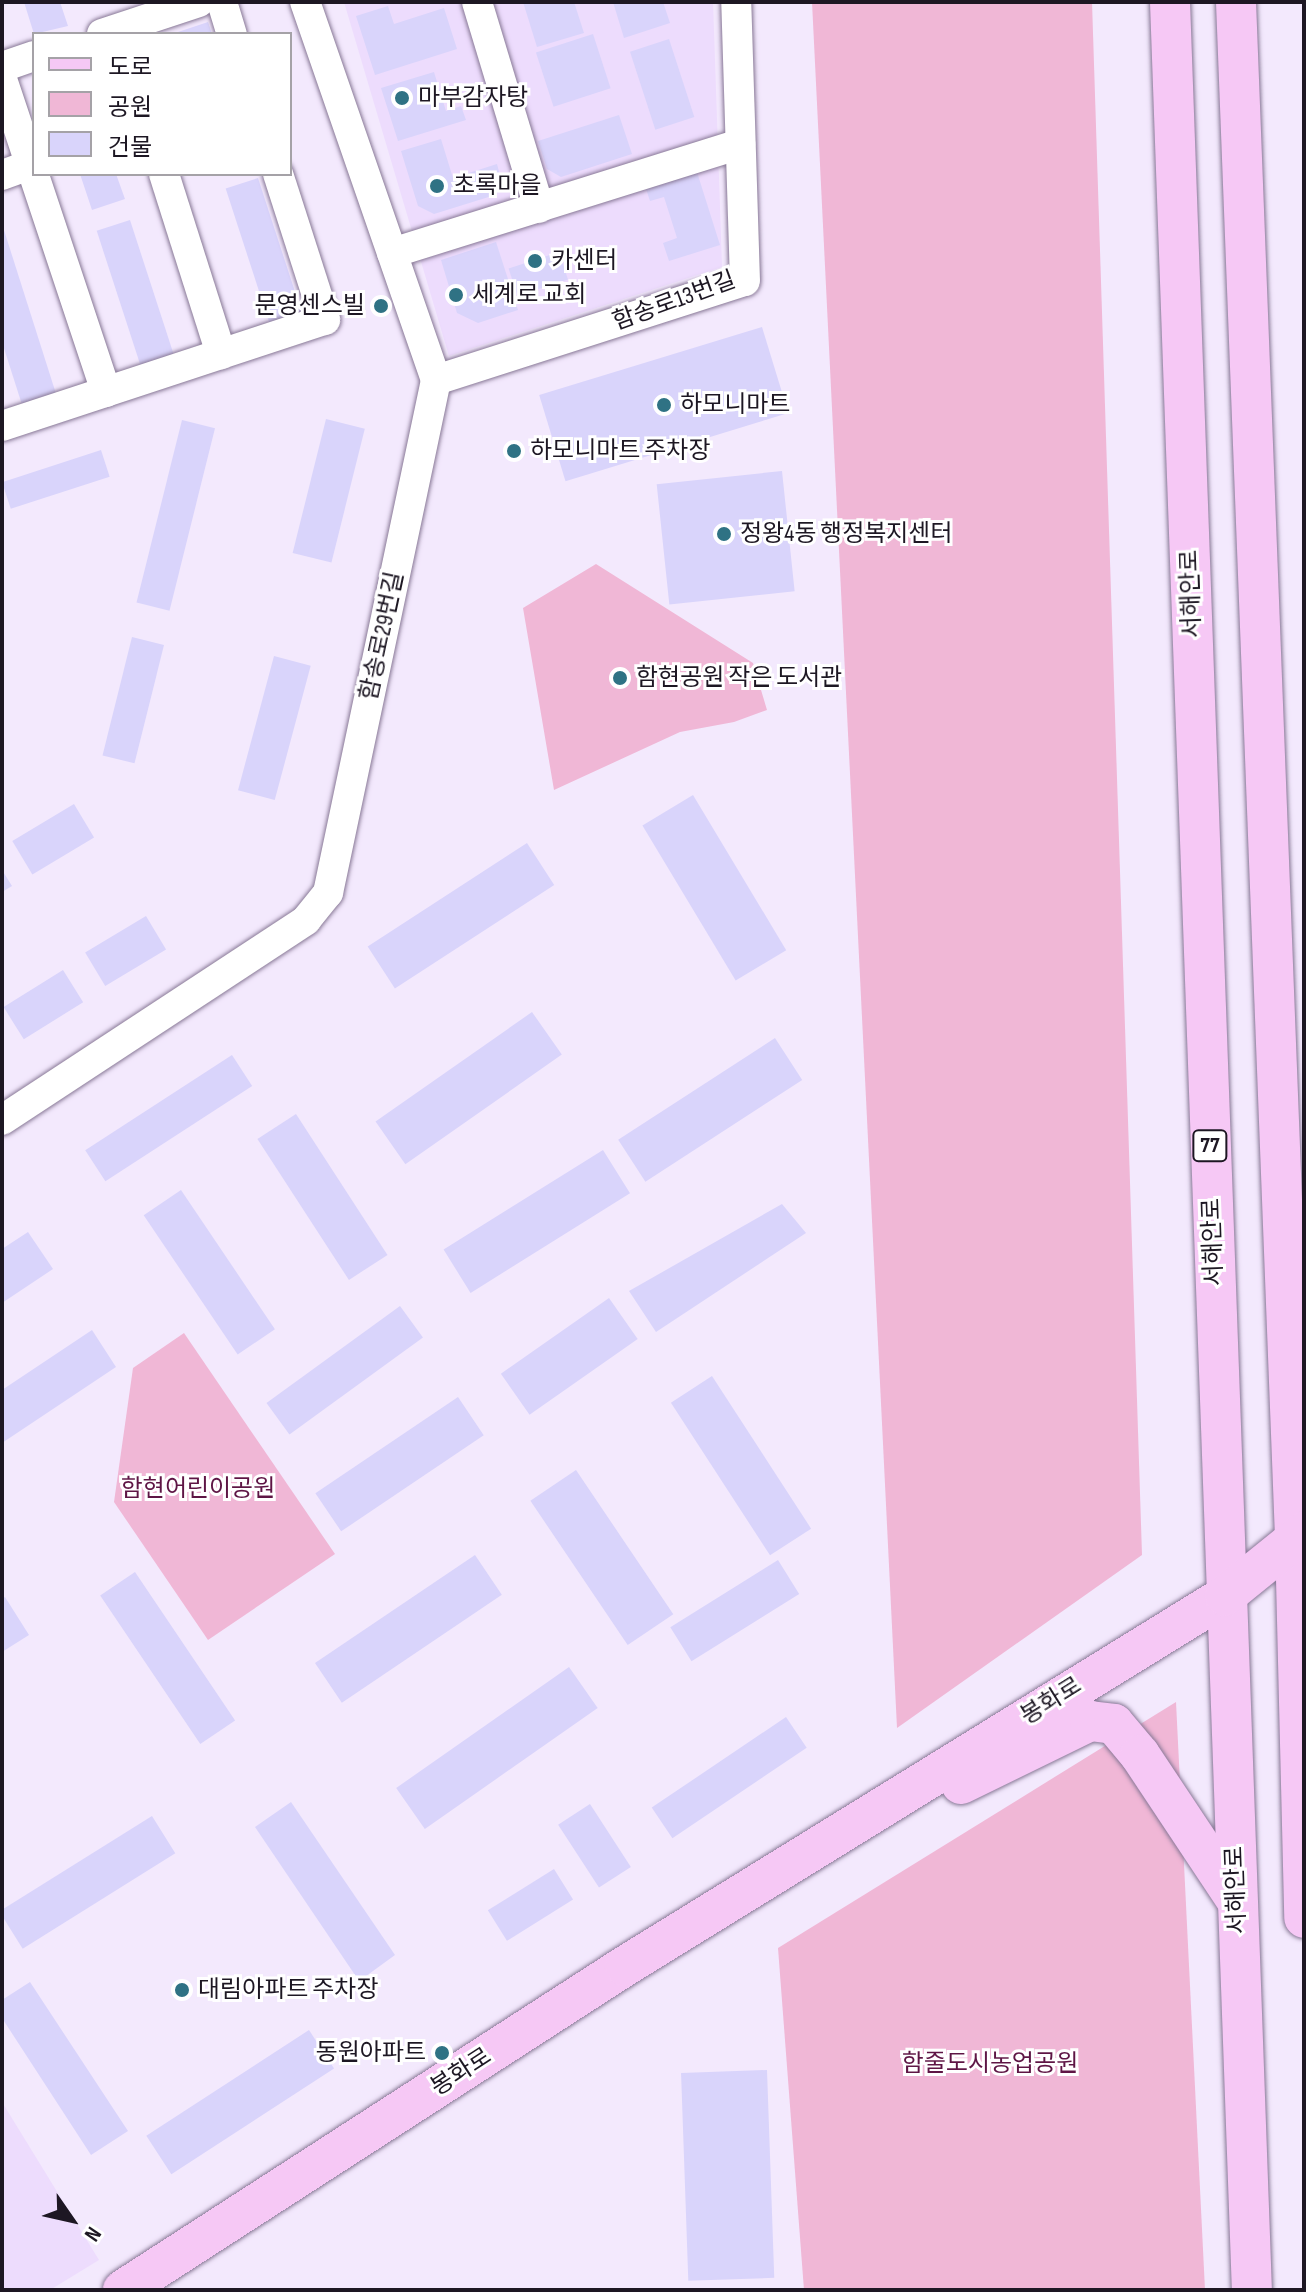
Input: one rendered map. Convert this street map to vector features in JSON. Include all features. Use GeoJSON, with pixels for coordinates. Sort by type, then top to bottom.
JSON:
{"type":"FeatureCollection","features":[{"type":"Feature","properties":{"kind":"main road","name":"서해안로"},"geometry":{"type":"LineString","coordinates":[[1170,2],[1252,2290]]}},
{"type":"Feature","properties":{"kind":"main road"},"geometry":{"type":"LineString","coordinates":[[1236,2],[1297,1409],[1304,1918]]}},
{"type":"Feature","properties":{"kind":"main road","name":"봉화로"},"geometry":{"type":"LineString","coordinates":[[123,2290],[801,1857],[1225,1596],[1300,1535]]}},
{"type":"Feature","properties":{"kind":"main road","name":"봉화로"},"geometry":{"type":"LineString","coordinates":[[801,1857],[891,1820],[1090,1721],[1114,1724],[1140,1755],[1237,1900]]}},
{"type":"Feature","properties":{"kind":"street"},"geometry":{"type":"LineString","coordinates":[[113,32],[199,2]]}},
{"type":"Feature","properties":{"kind":"street"},"geometry":{"type":"LineString","coordinates":[[222,2],[231,32]]}},
{"type":"Feature","properties":{"kind":"street"},"geometry":{"type":"LineString","coordinates":[[305,2],[436,380]]}},
{"type":"Feature","properties":{"kind":"street"},"geometry":{"type":"LineString","coordinates":[[477,2],[539,208]]}},
{"type":"Feature","properties":{"kind":"street","name":"함송로13번길"},"geometry":{"type":"LineString","coordinates":[[436,380],[745,281],[736,2]]}},
{"type":"Feature","properties":{"kind":"street"},"geometry":{"type":"LineString","coordinates":[[2,67],[32,57]]}},
{"type":"Feature","properties":{"kind":"street"},"geometry":{"type":"LineString","coordinates":[[2,79],[16,170],[106,392]]}},
{"type":"Feature","properties":{"kind":"street"},"geometry":{"type":"LineString","coordinates":[[392,253],[740,144]]}},
{"type":"Feature","properties":{"kind":"street"},"geometry":{"type":"LineString","coordinates":[[165,176],[221,354]]}},
{"type":"Feature","properties":{"kind":"street"},"geometry":{"type":"LineString","coordinates":[[2,426],[325,320],[279,176]]}},
{"type":"Feature","properties":{"kind":"street","name":"함송로29번길"},"geometry":{"type":"LineString","coordinates":[[2,1120],[306,920],[328,893],[436,380]]}},
{"type":"Feature","properties":{"kind":"shaded area"},"geometry":{"type":"Polygon","coordinates":[[[344,2],[713,2],[722,267],[449,356],[344,2]]]}},
{"type":"Feature","properties":{"kind":"shaded area"},"geometry":{"type":"Polygon","coordinates":[[[2,2102],[99,2260],[50,2290],[2,2290],[2,2102]]]}},
{"type":"Feature","properties":{"kind":"green space"},"geometry":{"type":"Polygon","coordinates":[[[812,2],[1092,2],[1142,1555],[897,1728],[812,2]]]}},
{"type":"Feature","properties":{"kind":"green space"},"geometry":{"type":"Polygon","coordinates":[[[596,564],[753,663],[767,710],[734,722],[680,732],[554,790],[523,608],[596,564]]]}},
{"type":"Feature","properties":{"kind":"green space","name":"함현어린이공원"},"geometry":{"type":"Polygon","coordinates":[[[184,1333],[335,1554],[208,1640],[114,1502],[133,1368],[184,1333]]]}},
{"type":"Feature","properties":{"kind":"green space","name":"함줄도시농업공원"},"geometry":{"type":"Polygon","coordinates":[[[1176,1702],[1205,2290],[804,2290],[778,1948],[1176,1702]]]}},
{"type":"Feature","properties":{"kind":"building"},"geometry":{"type":"Polygon","coordinates":[[[24,2],[60,2],[68,26],[33,32],[24,2]]]}},
{"type":"Feature","properties":{"kind":"building"},"geometry":{"type":"Polygon","coordinates":[[[523,2],[574,2],[584,33],[537,47],[523,2]]]}},
{"type":"Feature","properties":{"kind":"building"},"geometry":{"type":"Polygon","coordinates":[[[613,2],[663,2],[670,23],[624,38],[613,2]]]}},
{"type":"Feature","properties":{"kind":"building"},"geometry":{"type":"Polygon","coordinates":[[[388,6],[394,24],[444,8],[457,49],[375,75],[356,16],[388,6]]]}},
{"type":"Feature","properties":{"kind":"building"},"geometry":{"type":"Polygon","coordinates":[[[208,22],[211,32],[178,32],[208,22]]]}},
{"type":"Feature","properties":{"kind":"building"},"geometry":{"type":"Polygon","coordinates":[[[593,34],[611,88],[554,107],[536,53],[593,34]]]}},
{"type":"Feature","properties":{"kind":"building"},"geometry":{"type":"Polygon","coordinates":[[[669,39],[694,117],[655,130],[630,52],[669,39]]]}},
{"type":"Feature","properties":{"kind":"building"},"geometry":{"type":"Polygon","coordinates":[[[434,72],[446,111],[461,106],[466,120],[398,141],[381,88],[434,72]]]}},
{"type":"Feature","properties":{"kind":"building"},"geometry":{"type":"Polygon","coordinates":[[[619,115],[632,154],[561,177],[547,169],[538,141],[619,115]]]}},
{"type":"Feature","properties":{"kind":"building"},"geometry":{"type":"Polygon","coordinates":[[[441,139],[453,178],[497,164],[501,179],[495,195],[434,214],[418,206],[401,151],[441,139]]]}},
{"type":"Feature","properties":{"kind":"building"},"geometry":{"type":"Polygon","coordinates":[[[696,169],[720,245],[669,261],[663,243],[677,238],[664,197],[650,201],[645,186],[696,169]]]}},
{"type":"Feature","properties":{"kind":"building"},"geometry":{"type":"Polygon","coordinates":[[[81,176],[117,176],[125,199],[92,210],[81,176]]]}},
{"type":"Feature","properties":{"kind":"building"},"geometry":{"type":"Polygon","coordinates":[[[258,178],[302,313],[270,324],[226,189],[258,178]]]}},
{"type":"Feature","properties":{"kind":"building"},"geometry":{"type":"Polygon","coordinates":[[[130,220],[174,355],[141,366],[97,231],[130,220]]]}},
{"type":"Feature","properties":{"kind":"building"},"geometry":{"type":"Polygon","coordinates":[[[3,227],[58,400],[24,411],[2,342],[3,227]]]}},
{"type":"Feature","properties":{"kind":"building"},"geometry":{"type":"Polygon","coordinates":[[[496,242],[518,310],[478,323],[457,313],[441,260],[496,242]]]}},
{"type":"Feature","properties":{"kind":"building"},"geometry":{"type":"Polygon","coordinates":[[[559,252],[568,280],[518,296],[509,268],[559,252]]]}},
{"type":"Feature","properties":{"kind":"building","name":"하모니마트"},"geometry":{"type":"Polygon","coordinates":[[[762,327],[788,413],[565,481],[539,395],[762,327]]]}},
{"type":"Feature","properties":{"kind":"building"},"geometry":{"type":"Polygon","coordinates":[[[326,419],[365,429],[331,563],[293,553],[326,419]]]}},
{"type":"Feature","properties":{"kind":"building"},"geometry":{"type":"Polygon","coordinates":[[[182,420],[215,428],[170,611],[137,602],[182,420]]]}},
{"type":"Feature","properties":{"kind":"building"},"geometry":{"type":"Polygon","coordinates":[[[101,450],[110,477],[11,509],[2,482],[101,450]]]}},
{"type":"Feature","properties":{"kind":"building","name":"정왕4동 행정복지센터"},"geometry":{"type":"Polygon","coordinates":[[[782,471],[795,591],[669,605],[657,484],[782,471]]]}},
{"type":"Feature","properties":{"kind":"building"},"geometry":{"type":"Polygon","coordinates":[[[132,637],[164,645],[135,763],[102,755],[132,637]]]}},
{"type":"Feature","properties":{"kind":"building"},"geometry":{"type":"Polygon","coordinates":[[[274,656],[311,666],[275,800],[238,790],[274,656]]]}},
{"type":"Feature","properties":{"kind":"building"},"geometry":{"type":"Polygon","coordinates":[[[693,795],[786,950],[736,981],[642,825],[693,795]]]}},
{"type":"Feature","properties":{"kind":"building"},"geometry":{"type":"Polygon","coordinates":[[[74,804],[94,837],[32,875],[12,841],[74,804]]]}},
{"type":"Feature","properties":{"kind":"building"},"geometry":{"type":"Polygon","coordinates":[[[527,843],[554,885],[395,988],[368,946],[527,843]]]}},
{"type":"Feature","properties":{"kind":"building"},"geometry":{"type":"Polygon","coordinates":[[[2,870],[12,886],[2,892],[2,870]]]}},
{"type":"Feature","properties":{"kind":"building"},"geometry":{"type":"Polygon","coordinates":[[[146,916],[166,949],[105,986],[85,953],[146,916]]]}},
{"type":"Feature","properties":{"kind":"building"},"geometry":{"type":"Polygon","coordinates":[[[63,970],[83,1002],[24,1039],[4,1007],[63,970]]]}},
{"type":"Feature","properties":{"kind":"building"},"geometry":{"type":"Polygon","coordinates":[[[532,1012],[562,1055],[405,1164],[376,1122],[532,1012]]]}},
{"type":"Feature","properties":{"kind":"building"},"geometry":{"type":"Polygon","coordinates":[[[775,1038],[802,1080],[645,1182],[618,1140],[775,1038]]]}},
{"type":"Feature","properties":{"kind":"building"},"geometry":{"type":"Polygon","coordinates":[[[232,1055],[252,1086],[105,1181],[85,1150],[232,1055]]]}},
{"type":"Feature","properties":{"kind":"building"},"geometry":{"type":"Polygon","coordinates":[[[296,1114],[387,1255],[349,1280],[257,1139],[296,1114]]]}},
{"type":"Feature","properties":{"kind":"building"},"geometry":{"type":"Polygon","coordinates":[[[603,1150],[630,1193],[471,1293],[444,1250],[603,1150]]]}},
{"type":"Feature","properties":{"kind":"building"},"geometry":{"type":"Polygon","coordinates":[[[181,1190],[275,1329],[238,1354],[144,1215],[181,1190]]]}},
{"type":"Feature","properties":{"kind":"building"},"geometry":{"type":"Polygon","coordinates":[[[782,1204],[806,1233],[656,1332],[629,1291],[782,1204]]]}},
{"type":"Feature","properties":{"kind":"building"},"geometry":{"type":"Polygon","coordinates":[[[28,1232],[53,1269],[2,1303],[2,1249],[28,1232]]]}},
{"type":"Feature","properties":{"kind":"building"},"geometry":{"type":"Polygon","coordinates":[[[609,1298],[638,1339],[530,1415],[501,1374],[609,1298]]]}},
{"type":"Feature","properties":{"kind":"building"},"geometry":{"type":"Polygon","coordinates":[[[400,1306],[423,1338],[289,1435],[267,1403],[400,1306]]]}},
{"type":"Feature","properties":{"kind":"building"},"geometry":{"type":"Polygon","coordinates":[[[92,1330],[116,1367],[2,1443],[2,1390],[92,1330]]]}},
{"type":"Feature","properties":{"kind":"building"},"geometry":{"type":"Polygon","coordinates":[[[712,1376],[811,1529],[770,1555],[671,1403],[712,1376]]]}},
{"type":"Feature","properties":{"kind":"building"},"geometry":{"type":"Polygon","coordinates":[[[458,1397],[484,1435],[341,1531],[315,1493],[458,1397]]]}},
{"type":"Feature","properties":{"kind":"building"},"geometry":{"type":"Polygon","coordinates":[[[576,1470],[673,1614],[628,1645],[530,1501],[576,1470]]]}},
{"type":"Feature","properties":{"kind":"building"},"geometry":{"type":"Polygon","coordinates":[[[475,1555],[502,1595],[342,1703],[315,1663],[475,1555]]]}},
{"type":"Feature","properties":{"kind":"building"},"geometry":{"type":"Polygon","coordinates":[[[778,1560],[799,1594],[691,1661],[670,1627],[778,1560]]]}},
{"type":"Feature","properties":{"kind":"building"},"geometry":{"type":"Polygon","coordinates":[[[135,1572],[235,1720],[200,1744],[100,1595],[135,1572]]]}},
{"type":"Feature","properties":{"kind":"building"},"geometry":{"type":"Polygon","coordinates":[[[5,1597],[29,1635],[2,1652],[2,1599],[5,1597]]]}},
{"type":"Feature","properties":{"kind":"building"},"geometry":{"type":"Polygon","coordinates":[[[569,1667],[598,1708],[425,1829],[396,1788],[569,1667]]]}},
{"type":"Feature","properties":{"kind":"building"},"geometry":{"type":"Polygon","coordinates":[[[786,1717],[807,1748],[672,1838],[652,1808],[786,1717]]]}},
{"type":"Feature","properties":{"kind":"building"},"geometry":{"type":"Polygon","coordinates":[[[291,1802],[395,1955],[362,1979],[355,1975],[255,1827],[291,1802]]]}},
{"type":"Feature","properties":{"kind":"building"},"geometry":{"type":"Polygon","coordinates":[[[590,1804],[631,1867],[599,1888],[558,1825],[590,1804]]]}},
{"type":"Feature","properties":{"kind":"building"},"geometry":{"type":"Polygon","coordinates":[[[152,1816],[175,1853],[23,1949],[2,1916],[2,1910],[152,1816]]]}},
{"type":"Feature","properties":{"kind":"building"},"geometry":{"type":"Polygon","coordinates":[[[554,1869],[573,1900],[507,1941],[488,1910],[554,1869]]]}},
{"type":"Feature","properties":{"kind":"building"},"geometry":{"type":"Polygon","coordinates":[[[30,1982],[128,2131],[91,2155],[2,2018],[2,2000],[30,1982]]]}},
{"type":"Feature","properties":{"kind":"building"},"geometry":{"type":"Polygon","coordinates":[[[309,2030],[334,2069],[171,2174],[146,2136],[309,2030]]]}},
{"type":"Feature","properties":{"kind":"building"},"geometry":{"type":"Polygon","coordinates":[[[767,2070],[774,2278],[688,2281],[681,2073],[767,2070]]]}},
{"type":"Feature","properties":{"kind":"place","name":"마부감자탕"},"geometry":{"type":"Point","coordinates":[402,98]}},
{"type":"Feature","properties":{"kind":"place","name":"초록마을"},"geometry":{"type":"Point","coordinates":[437,186]}},
{"type":"Feature","properties":{"kind":"place","name":"카센터"},"geometry":{"type":"Point","coordinates":[535,261]}},
{"type":"Feature","properties":{"kind":"place","name":"세계로 교회"},"geometry":{"type":"Point","coordinates":[456,295]}},
{"type":"Feature","properties":{"kind":"place","name":"문영센스빌"},"geometry":{"type":"Point","coordinates":[381,306]}},
{"type":"Feature","properties":{"kind":"place","name":"하모니마트"},"geometry":{"type":"Point","coordinates":[664,405]}},
{"type":"Feature","properties":{"kind":"place","name":"하모니마트 주차장"},"geometry":{"type":"Point","coordinates":[514,451]}},
{"type":"Feature","properties":{"kind":"place","name":"정왕4동 행정복지센터"},"geometry":{"type":"Point","coordinates":[724,534]}},
{"type":"Feature","properties":{"kind":"place","name":"함현공원 작은 도서관"},"geometry":{"type":"Point","coordinates":[620,678]}},
{"type":"Feature","properties":{"kind":"place","name":"대림아파트 주차장"},"geometry":{"type":"Point","coordinates":[182,1990]}},
{"type":"Feature","properties":{"kind":"place","name":"동원아파트"},"geometry":{"type":"Point","coordinates":[442,2053]}}]}
